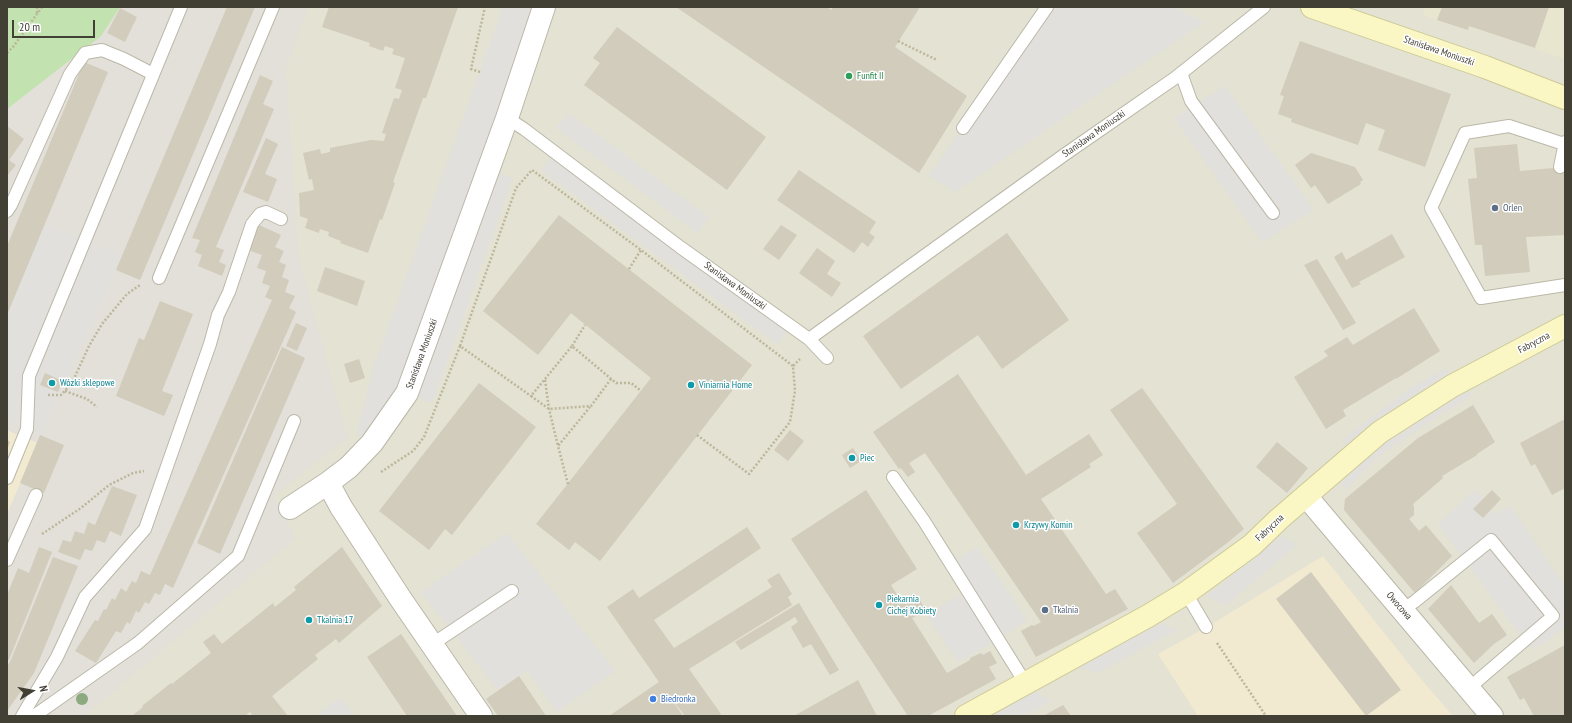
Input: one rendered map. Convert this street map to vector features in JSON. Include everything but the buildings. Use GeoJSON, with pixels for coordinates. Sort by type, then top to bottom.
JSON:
{"type":"FeatureCollection","features":[{"type":"Feature","properties":{"kind":"street","name":"Stanisława Moniuszki"},"geometry":{"type":"LineString","coordinates":[[290,508],[349,467],[372,443],[407,393],[507,118],[544,7]]}},
{"type":"Feature","properties":{"kind":"street","name":"Stanisława Moniuszki"},"geometry":{"type":"LineString","coordinates":[[1312,7],[1485,67],[1565,98]]}},
{"type":"Feature","properties":{"kind":"street","name":"Fabryczna"},"geometry":{"type":"LineString","coordinates":[[966,716],[1148,616],[1186,593],[1252,545],[1380,432],[1452,386],[1565,326]]}},
{"type":"Feature","properties":{"kind":"street"},"geometry":{"type":"LineString","coordinates":[[328,483],[340,507],[431,645],[481,716]]}},
{"type":"Feature","properties":{"kind":"street","name":"Owocowa"},"geometry":{"type":"LineString","coordinates":[[1306,496],[1492,716]]}},
{"type":"Feature","properties":{"kind":"lane"},"geometry":{"type":"LineString","coordinates":[[7,478],[27,429],[29,376],[180,7]]}},
{"type":"Feature","properties":{"kind":"lane"},"geometry":{"type":"LineString","coordinates":[[159,278],[272,7]]}},
{"type":"Feature","properties":{"kind":"lane"},"geometry":{"type":"LineString","coordinates":[[963,128],[1047,7]]}},
{"type":"Feature","properties":{"kind":"lane","name":"Stanisława Moniuszki"},"geometry":{"type":"LineString","coordinates":[[809,339],[1181,73],[1264,7]]}},
{"type":"Feature","properties":{"kind":"lane"},"geometry":{"type":"LineString","coordinates":[[7,211],[70,74],[85,53],[102,50],[124,59],[153,74]]}},
{"type":"Feature","properties":{"kind":"lane"},"geometry":{"type":"LineString","coordinates":[[1181,73],[1191,101],[1273,213]]}},
{"type":"Feature","properties":{"kind":"lane","name":"Stanisława Moniuszki"},"geometry":{"type":"LineString","coordinates":[[507,118],[524,129],[680,247],[809,339],[827,358]]}},
{"type":"Feature","properties":{"kind":"lane"},"geometry":{"type":"LineString","coordinates":[[1560,167],[1565,143],[1510,126],[1465,133],[1431,208],[1480,298],[1565,286]]}},
{"type":"Feature","properties":{"kind":"lane"},"geometry":{"type":"LineString","coordinates":[[22,716],[57,657],[85,598],[145,529],[208,351],[218,315],[229,292],[252,224],[260,214],[266,212],[281,219]]}},
{"type":"Feature","properties":{"kind":"lane"},"geometry":{"type":"LineString","coordinates":[[34,716],[138,642],[238,556],[294,421]]}},
{"type":"Feature","properties":{"kind":"lane"},"geometry":{"type":"LineString","coordinates":[[893,477],[924,521],[1026,684]]}},
{"type":"Feature","properties":{"kind":"lane"},"geometry":{"type":"LineString","coordinates":[[7,560],[36,495]]}},
{"type":"Feature","properties":{"kind":"lane"},"geometry":{"type":"LineString","coordinates":[[1403,609],[1414,602],[1491,540],[1553,616],[1469,688]]}},
{"type":"Feature","properties":{"kind":"lane"},"geometry":{"type":"LineString","coordinates":[[431,645],[512,591]]}},
{"type":"Feature","properties":{"kind":"lane"},"geometry":{"type":"LineString","coordinates":[[1186,593],[1206,627]]}},
{"type":"Feature","properties":{"kind":"path"},"geometry":{"type":"LineString","coordinates":[[36,7],[37,16]]}},
{"type":"Feature","properties":{"kind":"path"},"geometry":{"type":"LineString","coordinates":[[7,53],[37,16],[42,7]]}},
{"type":"Feature","properties":{"kind":"path"},"geometry":{"type":"LineString","coordinates":[[480,72],[471,69],[485,7]]}},
{"type":"Feature","properties":{"kind":"path"},"geometry":{"type":"LineString","coordinates":[[898,41],[937,60]]}},
{"type":"Feature","properties":{"kind":"path"},"geometry":{"type":"LineString","coordinates":[[378,475],[413,452],[424,437],[460,346],[516,188],[532,170],[641,250],[793,366]]}},
{"type":"Feature","properties":{"kind":"path"},"geometry":{"type":"LineString","coordinates":[[629,269],[641,250]]}},
{"type":"Feature","properties":{"kind":"path"},"geometry":{"type":"LineString","coordinates":[[29,388],[50,396],[61,395],[72,383],[89,346],[102,324],[127,294],[142,283],[159,278]]}},
{"type":"Feature","properties":{"kind":"path"},"geometry":{"type":"LineString","coordinates":[[531,396],[572,346],[585,325]]}},
{"type":"Feature","properties":{"kind":"path"},"geometry":{"type":"LineString","coordinates":[[460,346],[549,409],[591,406]]}},
{"type":"Feature","properties":{"kind":"path"},"geometry":{"type":"LineString","coordinates":[[572,346],[616,383],[631,383],[641,391]]}},
{"type":"Feature","properties":{"kind":"path"},"geometry":{"type":"LineString","coordinates":[[558,446],[611,379]]}},
{"type":"Feature","properties":{"kind":"path"},"geometry":{"type":"LineString","coordinates":[[544,380],[549,409],[568,484]]}},
{"type":"Feature","properties":{"kind":"path"},"geometry":{"type":"LineString","coordinates":[[65,390],[86,399],[97,407]]}},
{"type":"Feature","properties":{"kind":"path"},"geometry":{"type":"LineString","coordinates":[[42,534],[81,508],[109,485],[133,474],[167,466]]}},
{"type":"Feature","properties":{"kind":"path"},"geometry":{"type":"LineString","coordinates":[[1206,627],[1266,716]]}},
{"type":"Feature","properties":{"kind":"shaded area"},"geometry":{"type":"Polygon","coordinates":[[[7,7],[1565,7],[1565,716],[7,716],[7,7]]]}},
{"type":"Feature","properties":{"kind":"shaded area"},"geometry":{"type":"Polygon","coordinates":[[[120,7],[308,7],[286,69],[299,259],[348,438],[273,496],[296,538],[84,716],[7,716],[7,514],[38,443],[7,430],[7,109],[101,36],[120,7]]]}},
{"type":"Feature","properties":{"kind":"shaded area"},"geometry":{"type":"Polygon","coordinates":[[[503,7],[544,7],[407,393],[372,443],[357,433],[373,369],[503,7]]]}},
{"type":"Feature","properties":{"kind":"shaded area"},"geometry":{"type":"Polygon","coordinates":[[[1047,7],[1174,7],[1204,22],[955,192],[929,176],[1047,7]]]}},
{"type":"Feature","properties":{"kind":"shaded area"},"geometry":{"type":"Polygon","coordinates":[[[1425,7],[1565,7],[1565,59],[1469,26],[1468,30],[1423,15],[1425,7]]]}},
{"type":"Feature","properties":{"kind":"shaded area"},"geometry":{"type":"Polygon","coordinates":[[[1225,86],[1314,210],[1262,242],[1174,118],[1225,86]]]}},
{"type":"Feature","properties":{"kind":"shaded area"},"geometry":{"type":"Polygon","coordinates":[[[568,113],[709,217],[698,233],[556,128],[568,113]]]}},
{"type":"Feature","properties":{"kind":"shaded area"},"geometry":{"type":"Polygon","coordinates":[[[554,152],[791,326],[777,344],[541,170],[554,152]]]}},
{"type":"Feature","properties":{"kind":"shaded area"},"geometry":{"type":"Polygon","coordinates":[[[496,172],[513,178],[432,403],[412,396],[496,172]]]}},
{"type":"Feature","properties":{"kind":"shaded area"},"geometry":{"type":"Polygon","coordinates":[[[44,225],[123,255],[40,435],[7,421],[7,315],[44,225]]]}},
{"type":"Feature","properties":{"kind":"shaded area"},"geometry":{"type":"Polygon","coordinates":[[[1446,368],[1451,378],[1348,446],[1343,439],[1412,387],[1446,368]]]}},
{"type":"Feature","properties":{"kind":"shaded area"},"geometry":{"type":"Polygon","coordinates":[[[1467,386],[1471,396],[1382,454],[1345,489],[1338,482],[1377,445],[1467,386]]]}},
{"type":"Feature","properties":{"kind":"shaded area"},"geometry":{"type":"Polygon","coordinates":[[[7,430],[38,443],[7,514],[7,430]]]}},
{"type":"Feature","properties":{"kind":"shaded area"},"geometry":{"type":"Polygon","coordinates":[[[1476,489],[1493,514],[1511,506],[1565,587],[1565,627],[1542,645],[1530,648],[1438,524],[1476,489]]]}},
{"type":"Feature","properties":{"kind":"shaded area"},"geometry":{"type":"Polygon","coordinates":[[[507,533],[615,671],[557,712],[527,670],[498,690],[421,592],[507,533]]]}},
{"type":"Feature","properties":{"kind":"shaded area"},"geometry":{"type":"Polygon","coordinates":[[[1280,536],[1298,544],[1225,606],[1207,596],[1280,536]]]}},
{"type":"Feature","properties":{"kind":"shaded area"},"geometry":{"type":"Polygon","coordinates":[[[977,547],[1027,620],[999,639],[958,662],[926,615],[968,590],[951,563],[977,547]]]}},
{"type":"Feature","properties":{"kind":"shaded area"},"geometry":{"type":"Polygon","coordinates":[[[1323,556],[1420,678],[1453,716],[1198,716],[1158,654],[1207,627],[1323,556]]]}},
{"type":"Feature","properties":{"kind":"shaded area"},"geometry":{"type":"Polygon","coordinates":[[[1158,622],[1177,630],[1098,673],[1079,668],[1158,622]]]}},
{"type":"Feature","properties":{"kind":"shaded area"},"geometry":{"type":"Polygon","coordinates":[[[1032,690],[1051,701],[1024,716],[986,716],[1032,690]]]}},
{"type":"Feature","properties":{"kind":"shaded area"},"geometry":{"type":"Polygon","coordinates":[[[340,697],[355,716],[316,716],[340,697]]]}},
{"type":"Feature","properties":{"kind":"green space"},"geometry":{"type":"Polygon","coordinates":[[[7,7],[120,7],[101,36],[7,109],[7,7]]]}},
{"type":"Feature","properties":{"kind":"place","name":"Funfit II"},"geometry":{"type":"Point","coordinates":[849,76]}},
{"type":"Feature","properties":{"kind":"place","name":"Orlen"},"geometry":{"type":"Point","coordinates":[1495,208]}},
{"type":"Feature","properties":{"kind":"place","name":"Wózki sklepowe"},"geometry":{"type":"Point","coordinates":[52,383]}},
{"type":"Feature","properties":{"kind":"place","name":"Viniarnia Home"},"geometry":{"type":"Point","coordinates":[691,385]}},
{"type":"Feature","properties":{"kind":"place","name":"Piec"},"geometry":{"type":"Point","coordinates":[852,458]}},
{"type":"Feature","properties":{"kind":"place","name":"Krzywy Komin"},"geometry":{"type":"Point","coordinates":[1016,525]}},
{"type":"Feature","properties":{"kind":"place","name":"Piekarnia Cichej Kobiety"},"geometry":{"type":"Point","coordinates":[879,605]}},
{"type":"Feature","properties":{"kind":"place","name":"Tkalnia"},"geometry":{"type":"Point","coordinates":[1045,610]}},
{"type":"Feature","properties":{"kind":"place","name":"Tkalnia 17"},"geometry":{"type":"Point","coordinates":[309,620]}},
{"type":"Feature","properties":{"kind":"place","name":"Biedronka"},"geometry":{"type":"Point","coordinates":[653,699]}}]}
